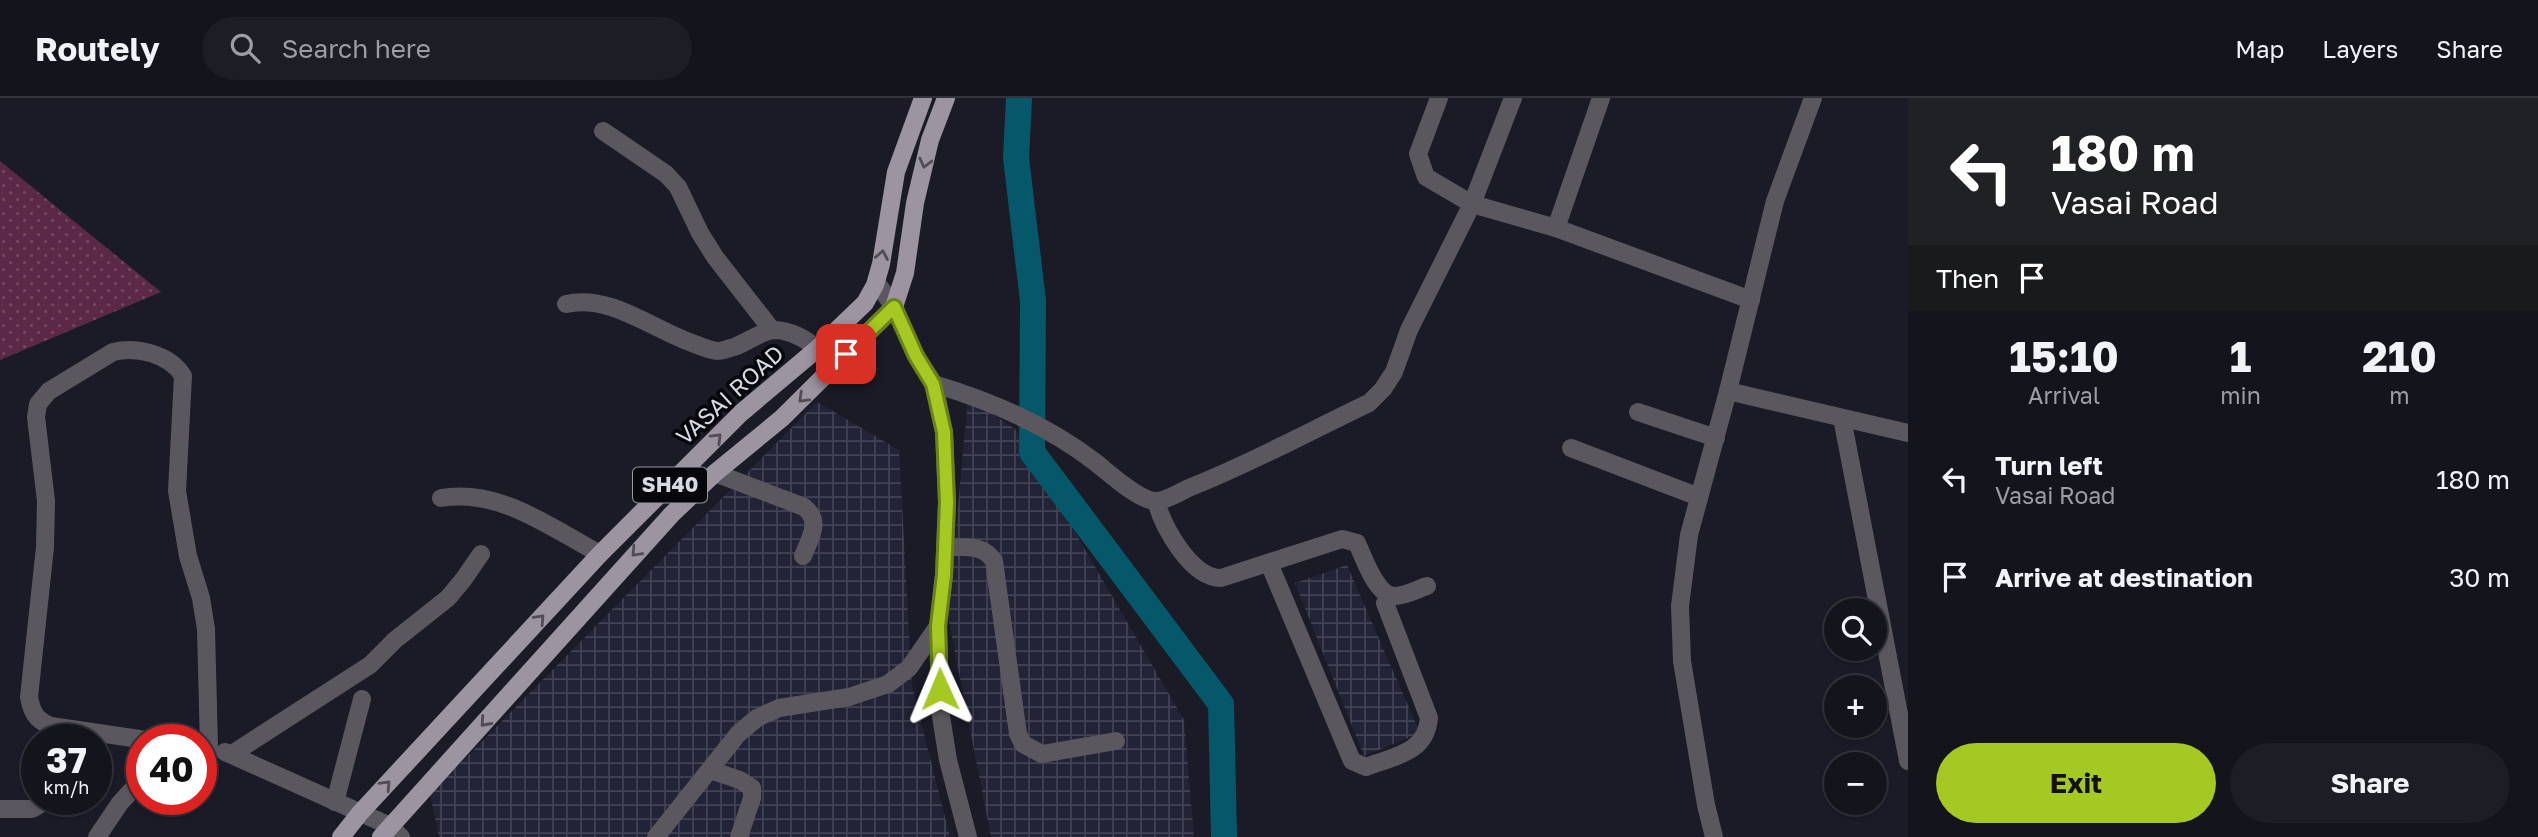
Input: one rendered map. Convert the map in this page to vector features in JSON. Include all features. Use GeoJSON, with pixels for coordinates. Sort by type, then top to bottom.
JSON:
{"type":"FeatureCollection","features":[{"type":"Feature","properties":{"kind":"main road","name":"VASAI ROAD"},"geometry":{"type":"LineString","coordinates":[[341,837],[360,813],[600,554],[741,414],[817,349],[865,303],[876,282],[896,172],[922,98]]}},
{"type":"Feature","properties":{"kind":"main road","name":"SH40"},"geometry":{"type":"LineString","coordinates":[[391,833],[672,514],[715,473],[782,418],[894,307],[905,273],[915,203],[930,140],[946,98]]}},
{"type":"Feature","properties":{"kind":"street"},"geometry":{"type":"LineString","coordinates":[[1439,98],[1418,154],[1426,177],[1472,204],[1556,228],[1751,300]]}},
{"type":"Feature","properties":{"kind":"street"},"geometry":{"type":"LineString","coordinates":[[933,384],[1003,408],[1069,442],[1144,498],[1156,501],[1221,475],[1369,402],[1376,396],[1394,372],[1409,330],[1472,204],[1513,98]]}},
{"type":"Feature","properties":{"kind":"street"},"geometry":{"type":"LineString","coordinates":[[1556,228],[1601,98]]}},
{"type":"Feature","properties":{"kind":"street"},"geometry":{"type":"LineString","coordinates":[[1714,837],[1706,805],[1684,673],[1680,606],[1689,535],[1716,439],[1775,201],[1813,98]]}},
{"type":"Feature","properties":{"kind":"street"},"geometry":{"type":"LineString","coordinates":[[603,131],[666,174],[678,187],[715,257],[772,330]]}},
{"type":"Feature","properties":{"kind":"street"},"geometry":{"type":"LineString","coordinates":[[876,282],[894,307],[916,356],[933,384],[944,432],[947,502],[938,626],[940,710],[948,760],[968,837]]}},
{"type":"Feature","properties":{"kind":"street"},"geometry":{"type":"LineString","coordinates":[[566,304],[579,301],[596,303],[625,313],[672,336],[719,351],[743,344],[772,330],[793,334],[817,349]]}},
{"type":"Feature","properties":{"kind":"street"},"geometry":{"type":"LineString","coordinates":[[126,737],[51,726],[39,721],[32,712],[29,697],[45,547],[46,501],[36,417],[38,404],[49,391],[75,378],[97,361],[123,349],[145,352],[170,361],[178,367],[183,376],[177,491],[188,555],[201,597],[206,629],[205,724]]}},
{"type":"Feature","properties":{"kind":"street"},"geometry":{"type":"LineString","coordinates":[[1728,391],[1908,433]]}},
{"type":"Feature","properties":{"kind":"street"},"geometry":{"type":"LineString","coordinates":[[1638,412],[1716,439]]}},
{"type":"Feature","properties":{"kind":"street"},"geometry":{"type":"LineString","coordinates":[[1842,418],[1908,761]]}},
{"type":"Feature","properties":{"kind":"street"},"geometry":{"type":"LineString","coordinates":[[1571,448],[1699,497]]}},
{"type":"Feature","properties":{"kind":"street"},"geometry":{"type":"LineString","coordinates":[[715,473],[804,507],[811,513],[815,520],[814,529],[803,556]]}},
{"type":"Feature","properties":{"kind":"street"},"geometry":{"type":"LineString","coordinates":[[441,498],[475,496],[499,501],[600,554]]}},
{"type":"Feature","properties":{"kind":"street"},"geometry":{"type":"LineString","coordinates":[[1156,501],[1161,519],[1173,538],[1202,573],[1214,578],[1342,539],[1357,543],[1380,589],[1387,594],[1396,596],[1427,586]]}},
{"type":"Feature","properties":{"kind":"street"},"geometry":{"type":"LineString","coordinates":[[945,547],[980,549],[988,552],[994,562],[1018,734],[1023,744],[1042,754],[1116,741]]}},
{"type":"Feature","properties":{"kind":"street"},"geometry":{"type":"LineString","coordinates":[[232,754],[370,665],[395,640],[448,598],[481,554]]}},
{"type":"Feature","properties":{"kind":"street"},"geometry":{"type":"LineString","coordinates":[[1269,563],[1352,761],[1366,767],[1415,748],[1428,730],[1429,718],[1385,603]]}},
{"type":"Feature","properties":{"kind":"street"},"geometry":{"type":"LineString","coordinates":[[656,837],[738,734],[757,718],[779,708],[849,697],[888,684],[909,668],[938,626]]}},
{"type":"Feature","properties":{"kind":"street"},"geometry":{"type":"LineString","coordinates":[[335,802],[362,699]]}},
{"type":"Feature","properties":{"kind":"street"},"geometry":{"type":"LineString","coordinates":[[217,750],[232,754],[360,813],[391,833]]}},
{"type":"Feature","properties":{"kind":"street"},"geometry":{"type":"LineString","coordinates":[[710,770],[740,780],[752,788],[752,798],[739,837]]}},
{"type":"Feature","properties":{"kind":"street"},"geometry":{"type":"LineString","coordinates":[[97,837],[126,796]]}},
{"type":"Feature","properties":{"kind":"street"},"geometry":{"type":"LineString","coordinates":[[0,809],[21,809]]}},
{"type":"Feature","properties":{"kind":"shaded area"},"geometry":{"type":"Polygon","coordinates":[[[0,161],[161,292],[0,360],[0,161]]]}},
{"type":"Feature","properties":{"kind":"shaded area"},"geometry":{"type":"Polygon","coordinates":[[[968,397],[1015,429],[1184,720],[1194,837],[991,837],[948,617],[968,397]]]}},
{"type":"Feature","properties":{"kind":"shaded area"},"geometry":{"type":"Polygon","coordinates":[[[817,402],[899,450],[912,686],[950,837],[439,837],[430,794],[817,402]]]}},
{"type":"Feature","properties":{"kind":"shaded area"},"geometry":{"type":"Polygon","coordinates":[[[1347,565],[1420,733],[1364,756],[1295,583],[1347,565]]]}},
{"type":"Feature","properties":{"kind":"waterway"},"geometry":{"type":"LineString","coordinates":[[1019,98],[1016,158],[1033,301],[1032,452],[1221,704],[1224,837]]}},
{"type":"Feature","properties":{"kind":"route"},"geometry":{"type":"LineString","coordinates":[[846,354],[894,307],[916,356],[933,384],[944,432],[947,502],[944,575],[938,626],[940,689]]}}]}
